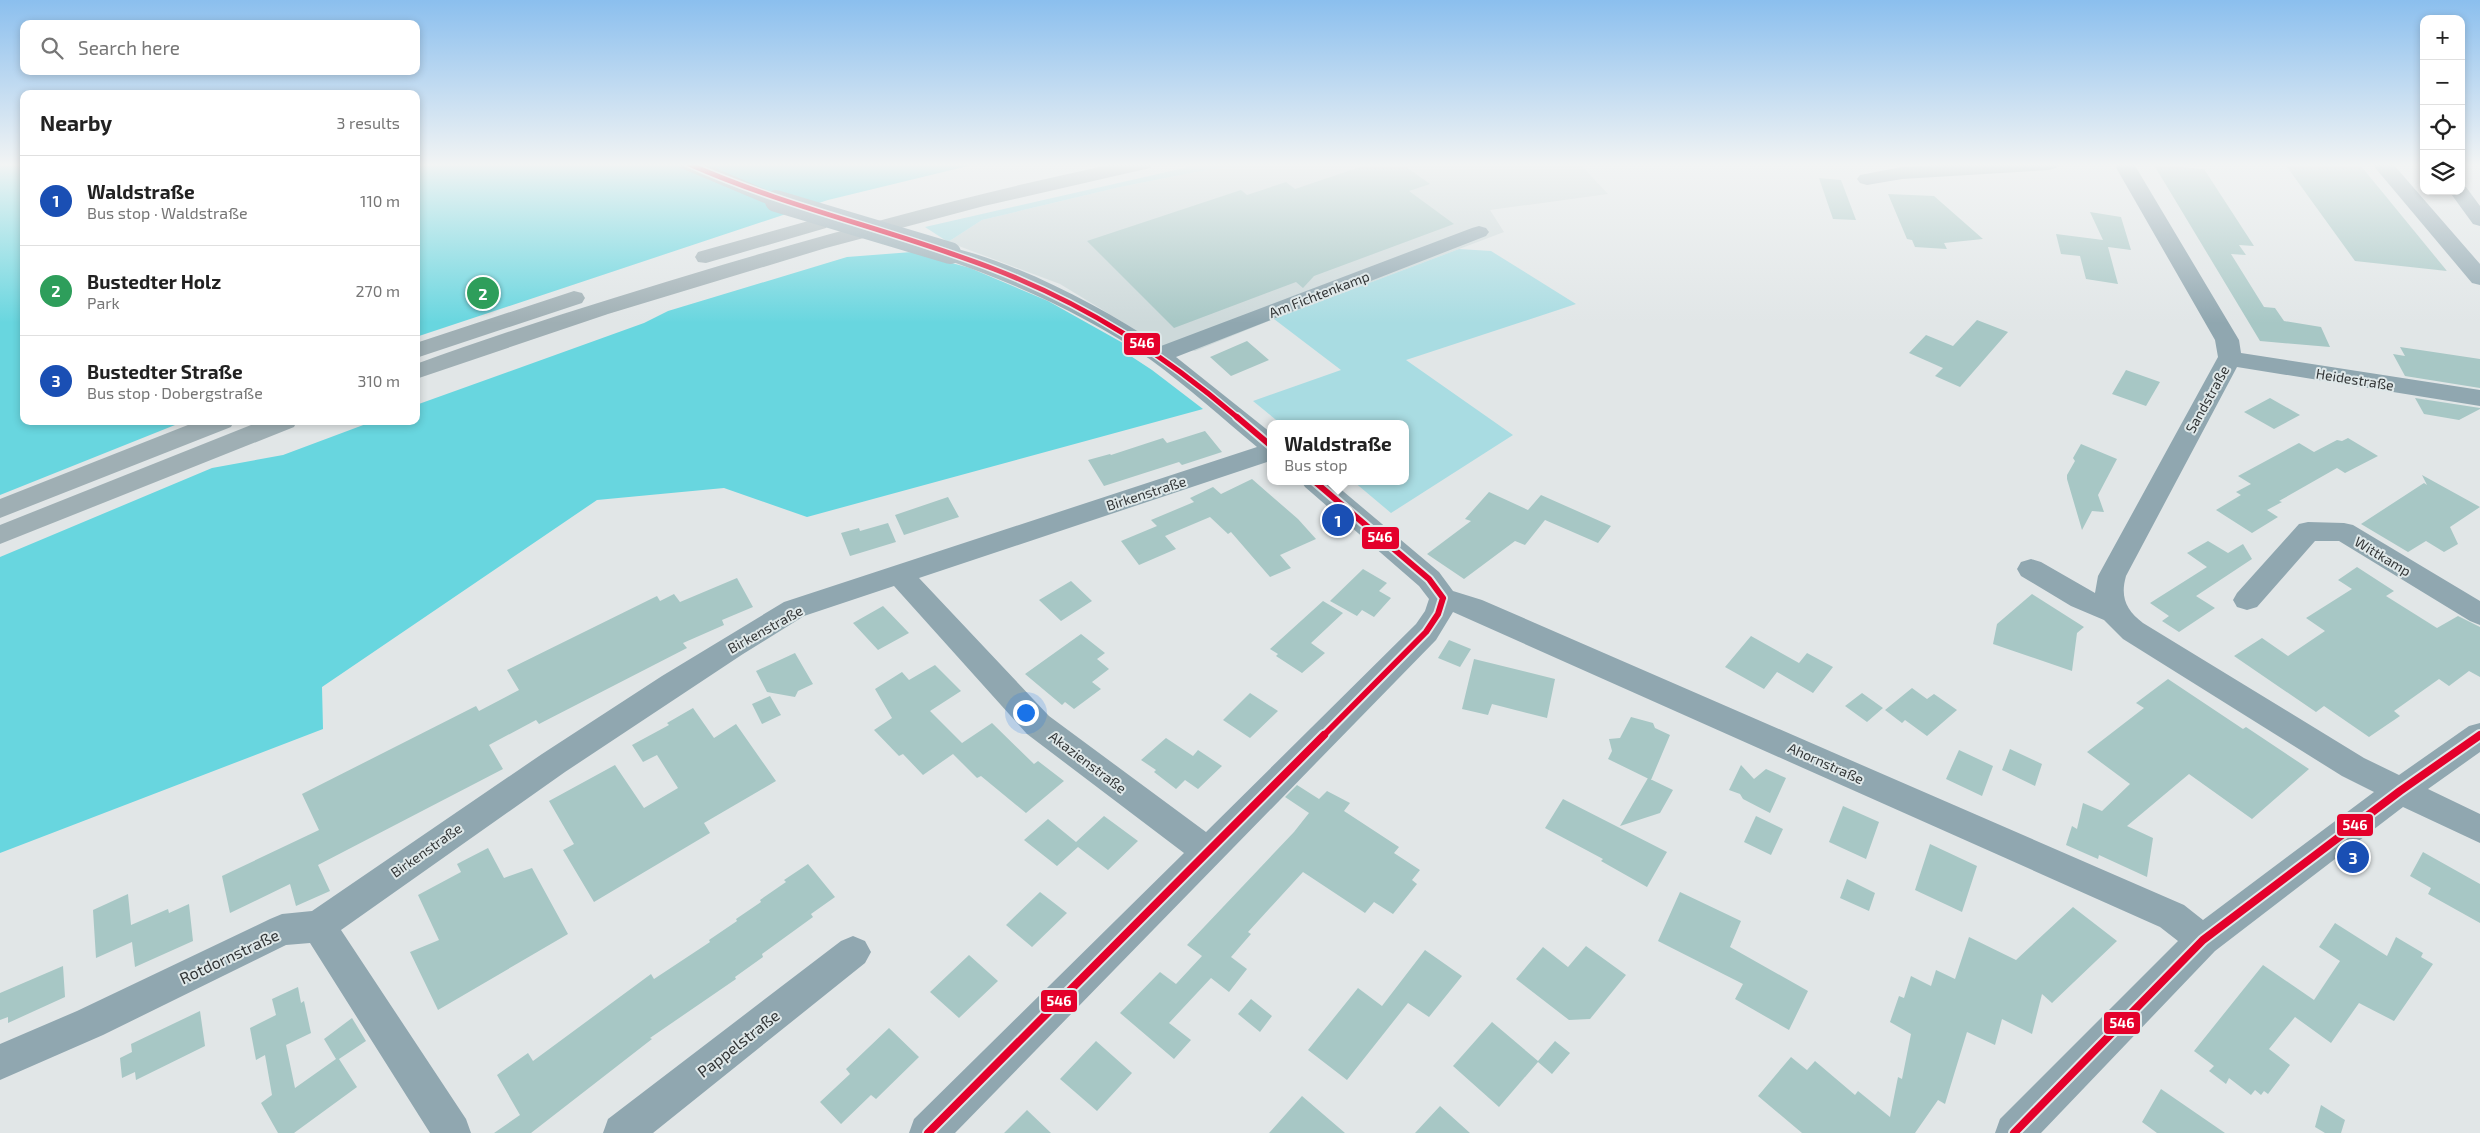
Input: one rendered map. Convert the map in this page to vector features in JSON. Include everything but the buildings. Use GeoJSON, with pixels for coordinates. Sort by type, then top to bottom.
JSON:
{"type":"FeatureCollection","features":[{"type":"Feature","properties":{"kind":"highway"},"geometry":{"type":"LineString","coordinates":[[420,349],[586,294],[778,235],[851,217]]}},
{"type":"Feature","properties":{"kind":"highway"},"geometry":{"type":"LineString","coordinates":[[420,371],[609,306],[787,252],[915,217]]}},
{"type":"Feature","properties":{"kind":"highway"},"geometry":{"type":"LineString","coordinates":[[0,509],[212,425]]}},
{"type":"Feature","properties":{"kind":"highway"},"geometry":{"type":"LineString","coordinates":[[0,535],[275,425]]}},
{"type":"Feature","properties":{"kind":"street"},"geometry":{"type":"LineString","coordinates":[[829,217],[950,253],[1035,285],[1115,327],[1159,355],[1186,374],[1267,442]]}},
{"type":"Feature","properties":{"kind":"street","name":"Sandstraße"},"geometry":{"type":"LineString","coordinates":[[2114,613],[2108,590],[2112,576],[2230,357],[2228,340],[2155,217]]}},
{"type":"Feature","properties":{"kind":"street"},"geometry":{"type":"LineString","coordinates":[[2428,217],[2479,276]]}},
{"type":"Feature","properties":{"kind":"street","name":"Am Fichtenkamp"},"geometry":{"type":"LineString","coordinates":[[1159,355],[1479,232]]}},
{"type":"Feature","properties":{"kind":"street","name":"Heidestraße"},"geometry":{"type":"LineString","coordinates":[[2230,357],[2247,362],[2480,398]]}},
{"type":"Feature","properties":{"kind":"street","name":"Birkenstraße"},"geometry":{"type":"LineString","coordinates":[[319,926],[449,833],[732,647],[794,610],[1267,453]]}},
{"type":"Feature","properties":{"kind":"street"},"geometry":{"type":"LineString","coordinates":[[928,1133],[1206,851],[1426,632],[1438,614],[1443,598],[1429,580],[1319,485]]}},
{"type":"Feature","properties":{"kind":"street","name":"Wittkamp"},"geometry":{"type":"LineString","coordinates":[[2248,600],[2308,531],[2344,532],[2480,614]]}},
{"type":"Feature","properties":{"kind":"street"},"geometry":{"type":"LineString","coordinates":[[2031,569],[2081,599],[2114,613],[2121,622],[2133,631],[2353,768],[2480,829]]}},
{"type":"Feature","properties":{"kind":"street","name":"Akazienstraße"},"geometry":{"type":"LineString","coordinates":[[899,574],[1038,725],[1206,851]]}},
{"type":"Feature","properties":{"kind":"street","name":"Ahornstraße"},"geometry":{"type":"LineString","coordinates":[[1443,598],[1481,610],[2172,916],[2203,940]]}},
{"type":"Feature","properties":{"kind":"street"},"geometry":{"type":"LineString","coordinates":[[2014,1133],[2203,940],[2400,791],[2480,735]]}},
{"type":"Feature","properties":{"kind":"street"},"geometry":{"type":"LineString","coordinates":[[319,926],[452,1133]]}},
{"type":"Feature","properties":{"kind":"street","name":"Rotdornstraße"},"geometry":{"type":"LineString","coordinates":[[0,1062],[90,1023],[282,930],[319,926]]}},
{"type":"Feature","properties":{"kind":"street","name":"Pappelstraße"},"geometry":{"type":"LineString","coordinates":[[622,1133],[854,952]]}},
{"type":"Feature","properties":{"kind":"shaded area"},"geometry":{"type":"Polygon","coordinates":[[[0,217],[20,217],[20,425],[175,425],[0,495],[0,217]]]}},
{"type":"Feature","properties":{"kind":"shaded area"},"geometry":{"type":"Polygon","coordinates":[[[420,217],[777,217],[420,336],[420,217]]]}},
{"type":"Feature","properties":{"kind":"shaded area"},"geometry":{"type":"Polygon","coordinates":[[[970,217],[995,217],[982,220],[948,242],[925,227],[970,217]]]}},
{"type":"Feature","properties":{"kind":"shaded area"},"geometry":{"type":"Polygon","coordinates":[[[995,217],[1494,217],[1504,232],[1195,351],[1162,346],[1060,284],[948,242],[982,220],[995,217]]]}},
{"type":"Feature","properties":{"kind":"shaded area"},"geometry":{"type":"Polygon","coordinates":[[[1459,249],[1491,251],[1576,304],[1406,360],[1513,435],[1391,513],[1358,485],[1409,485],[1409,420],[1276,420],[1253,401],[1341,370],[1274,319],[1459,249]]]}},
{"type":"Feature","properties":{"kind":"shaded area"},"geometry":{"type":"Polygon","coordinates":[[[912,252],[970,268],[1048,301],[1130,347],[1123,351],[1152,370],[1203,409],[807,517],[724,488],[597,500],[322,687],[323,729],[0,853],[0,557],[212,468],[283,455],[363,425],[420,425],[420,404],[644,323],[668,311],[847,257],[912,252]]]}},
{"type":"Feature","properties":{"kind":"transit line","name":"546"},"geometry":{"type":"LineString","coordinates":[[831,217],[916,242],[992,268],[1081,308],[1124,332],[1165,359],[1267,442]]}},
{"type":"Feature","properties":{"kind":"transit line","name":"546"},"geometry":{"type":"LineString","coordinates":[[1319,485],[1429,579],[1443,598]]}},
{"type":"Feature","properties":{"kind":"transit line","name":"546"},"geometry":{"type":"LineString","coordinates":[[928,1133],[1426,632],[1438,614],[1443,598]]}},
{"type":"Feature","properties":{"kind":"transit line","name":"546"},"geometry":{"type":"LineString","coordinates":[[2014,1133],[2203,940],[2400,791],[2480,735]]}},
{"type":"Feature","properties":{"kind":"place","name":"Bustedter Holz"},"geometry":{"type":"Point","coordinates":[483,293]}},
{"type":"Feature","properties":{"kind":"place","name":"Waldstraße"},"geometry":{"type":"Point","coordinates":[1338,520]}},
{"type":"Feature","properties":{"kind":"place","name":"Bustedter Straße"},"geometry":{"type":"Point","coordinates":[2353,857]}}]}
